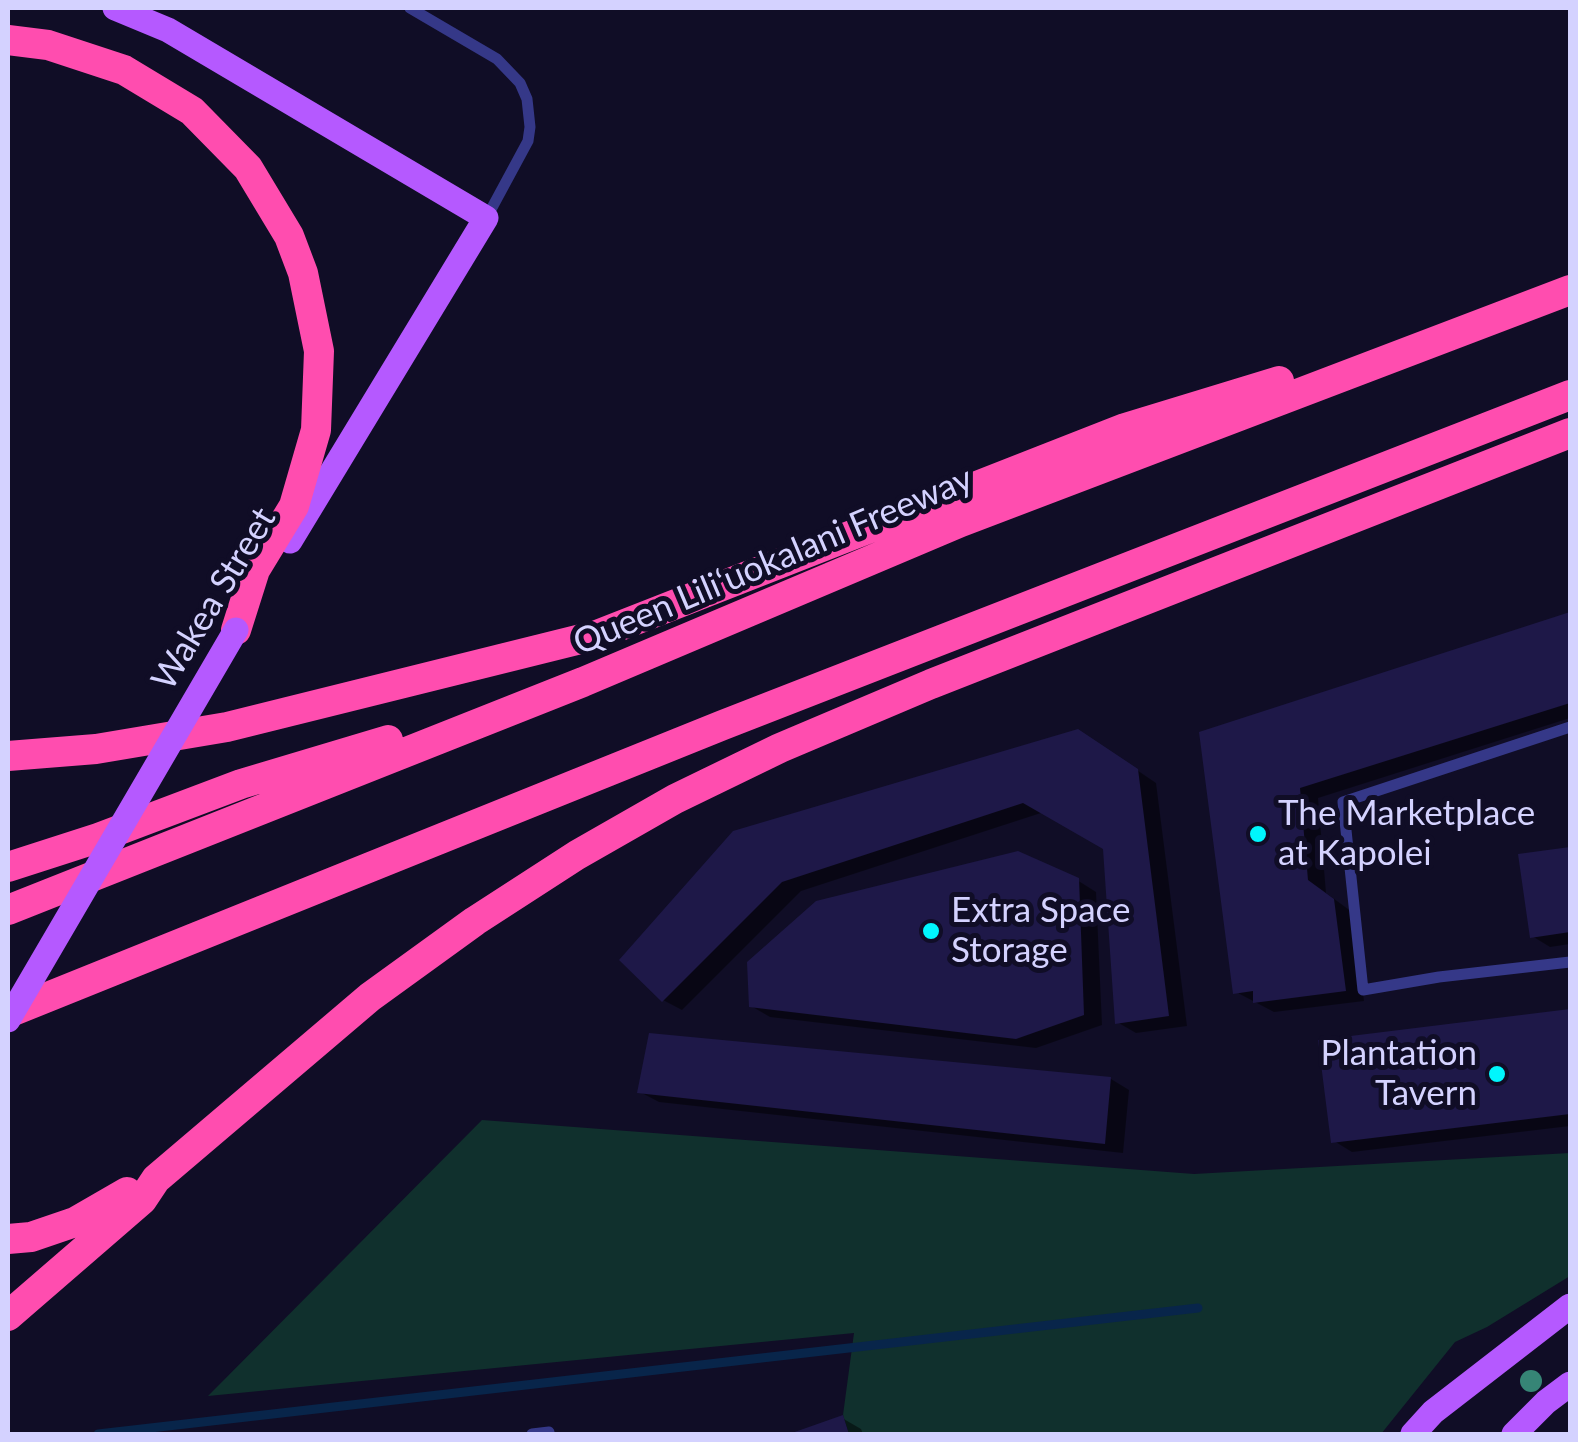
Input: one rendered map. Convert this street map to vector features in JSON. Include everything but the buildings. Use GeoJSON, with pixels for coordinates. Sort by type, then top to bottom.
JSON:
{"type":"FeatureCollection","features":[{"type":"Feature","properties":{"kind":"highway"},"geometry":{"type":"LineString","coordinates":[[8,40],[48,45],[124,70],[192,111],[248,168],[270,200],[303,273],[319,351],[316,430],[294,506],[254,570],[236,630]]}},
{"type":"Feature","properties":{"kind":"highway"},"geometry":{"type":"LineString","coordinates":[[8,756],[96,749],[228,727],[597,635],[1124,428],[1560,294]]}},
{"type":"Feature","properties":{"kind":"highway","name":"Queen Liliʻuokalani Freeway"},"geometry":{"type":"LineString","coordinates":[[8,910],[582,682],[961,522],[1560,294]]}},
{"type":"Feature","properties":{"kind":"highway"},"geometry":{"type":"LineString","coordinates":[[8,1016],[723,725],[1570,395]]}},
{"type":"Feature","properties":{"kind":"highway"},"geometry":{"type":"LineString","coordinates":[[8,1316],[142,1200],[156,1178],[370,997],[577,855],[675,799],[780,748],[931,684],[1570,433]]}},
{"type":"Feature","properties":{"kind":"highway"},"geometry":{"type":"LineString","coordinates":[[8,867],[241,784],[582,682]]}},
{"type":"Feature","properties":{"kind":"highway"},"geometry":{"type":"LineString","coordinates":[[8,1239],[75,1222],[156,1178]]}},
{"type":"Feature","properties":{"kind":"main road"},"geometry":{"type":"LineString","coordinates":[[115,8],[168,30],[486,218]]}},
{"type":"Feature","properties":{"kind":"main road","name":"Wakea Street"},"geometry":{"type":"LineString","coordinates":[[8,1016],[486,218]]}},
{"type":"Feature","properties":{"kind":"main road"},"geometry":{"type":"LineString","coordinates":[[1413,1434],[1434,1412],[1570,1306]]}},
{"type":"Feature","properties":{"kind":"main road"},"geometry":{"type":"LineString","coordinates":[[1514,1434],[1570,1384]]}},
{"type":"Feature","properties":{"kind":"lane"},"geometry":{"type":"LineString","coordinates":[[410,8],[510,70],[527,99],[528,142],[486,218]]}},
{"type":"Feature","properties":{"kind":"lane"},"geometry":{"type":"LineString","coordinates":[[1570,727],[1342,802],[1364,990],[1570,962]]}},
{"type":"Feature","properties":{"kind":"lane"},"geometry":{"type":"LineString","coordinates":[[532,1434],[549,1432]]}},
{"type":"Feature","properties":{"kind":"green space"},"geometry":{"type":"Polygon","coordinates":[[[482,1120],[1194,1174],[1570,1153],[1570,1276],[1455,1342],[1381,1434],[849,1434],[843,1415],[854,1333],[208,1396],[482,1120]]]}},
{"type":"Feature","properties":{"kind":"waterway"},"geometry":{"type":"LineString","coordinates":[[98,1434],[1198,1308]]}},
{"type":"Feature","properties":{"kind":"place","name":"The Marketplace at Kapolei"},"geometry":{"type":"Point","coordinates":[1258,834]}},
{"type":"Feature","properties":{"kind":"place","name":"Extra Space Storage"},"geometry":{"type":"Point","coordinates":[931,931]}},
{"type":"Feature","properties":{"kind":"place","name":"Plantation Tavern"},"geometry":{"type":"Point","coordinates":[1497,1074]}}]}
